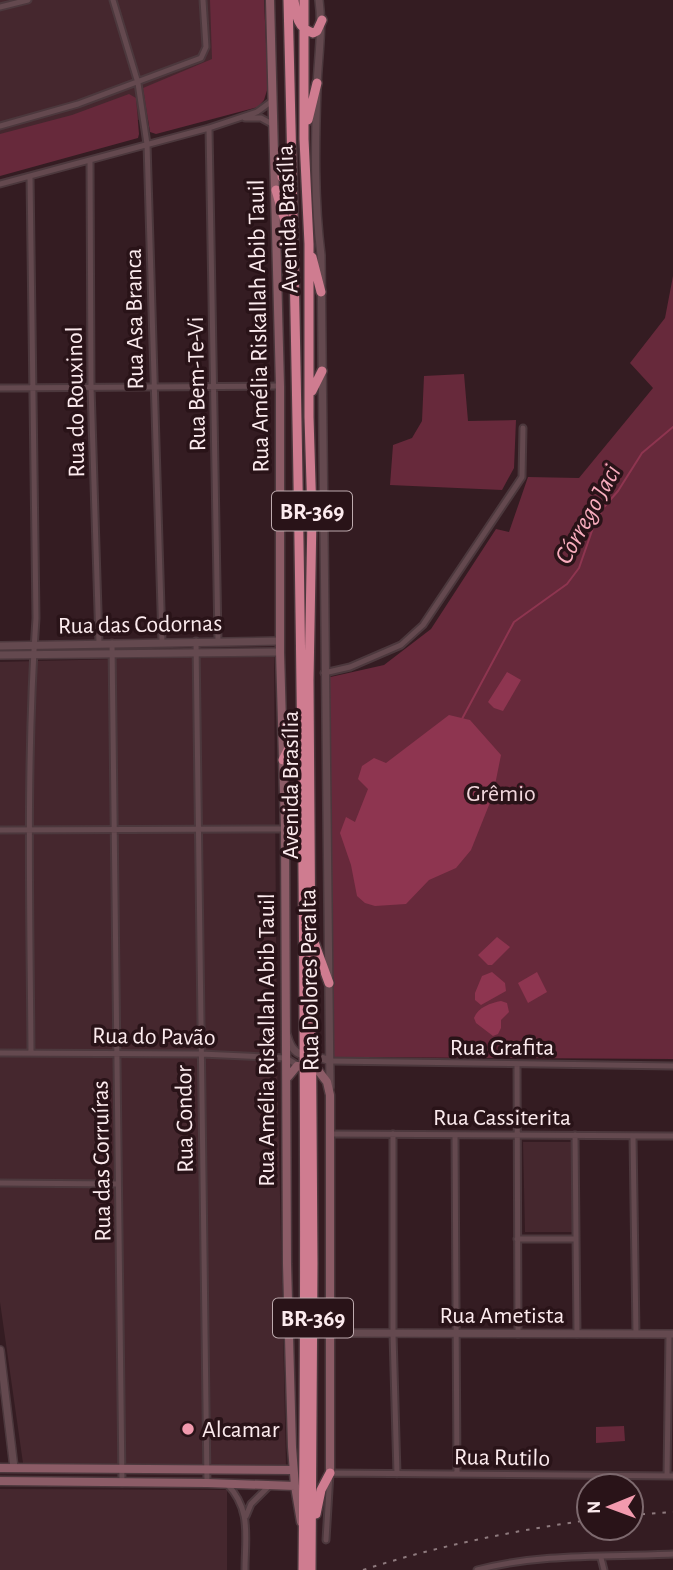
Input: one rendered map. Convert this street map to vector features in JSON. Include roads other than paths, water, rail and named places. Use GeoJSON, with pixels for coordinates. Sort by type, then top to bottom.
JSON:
{"type":"FeatureCollection","features":[{"type":"Feature","properties":{"kind":"highway","name":"Avenida Brasília"},"geometry":{"type":"LineString","coordinates":[[288,0],[291,113],[281,181],[293,282],[311,1056]]}},
{"type":"Feature","properties":{"kind":"highway"},"geometry":{"type":"LineString","coordinates":[[294,0],[297,19],[306,31],[317,31],[322,20]]}},
{"type":"Feature","properties":{"kind":"highway","name":"Avenida Brasília"},"geometry":{"type":"LineString","coordinates":[[304,0],[304,139],[309,244],[312,516],[309,680],[311,1056],[305,1066],[313,1263],[308,1533],[311,1570]]}},
{"type":"Feature","properties":{"kind":"highway"},"geometry":{"type":"LineString","coordinates":[[304,139],[317,83]]}},
{"type":"Feature","properties":{"kind":"highway"},"geometry":{"type":"LineString","coordinates":[[293,282],[281,181],[297,185],[307,224]]}},
{"type":"Feature","properties":{"kind":"highway"},"geometry":{"type":"LineString","coordinates":[[309,244],[321,292]]}},
{"type":"Feature","properties":{"kind":"highway"},"geometry":{"type":"LineString","coordinates":[[309,417],[314,385],[322,371]]}},
{"type":"Feature","properties":{"kind":"highway"},"geometry":{"type":"LineString","coordinates":[[284,760],[294,738],[301,691]]}},
{"type":"Feature","properties":{"kind":"highway"},"geometry":{"type":"LineString","coordinates":[[310,912],[317,955],[329,984]]}},
{"type":"Feature","properties":{"kind":"highway"},"geometry":{"type":"LineString","coordinates":[[308,1533],[321,1490],[330,1473]]}},
{"type":"Feature","properties":{"kind":"highway","name":"Avenida Brasília"},"geometry":{"type":"LineString","coordinates":[[303,1570],[308,1533]]}},
{"type":"Feature","properties":{"kind":"main road","name":"Rua Amélia Riskallah Abib Tauil"},"geometry":{"type":"LineString","coordinates":[[270,0],[272,124],[281,181],[280,652],[285,829],[287,1264],[293,1470],[308,1533]]}},
{"type":"Feature","properties":{"kind":"main road"},"geometry":{"type":"LineString","coordinates":[[287,1080],[294,1068],[305,1066],[322,1073],[330,1094]]}},
{"type":"Feature","properties":{"kind":"main road","name":"Rua Dolores Peralta"},"geometry":{"type":"LineString","coordinates":[[330,1094],[330,1473]]}},
{"type":"Feature","properties":{"kind":"main road"},"geometry":{"type":"LineString","coordinates":[[0,1468],[293,1470]]}},
{"type":"Feature","properties":{"kind":"main road"},"geometry":{"type":"LineString","coordinates":[[0,1481],[295,1486]]}},
{"type":"Feature","properties":{"kind":"street"},"geometry":{"type":"LineString","coordinates":[[0,8],[28,0]]}},
{"type":"Feature","properties":{"kind":"street","name":"Rua Asa Branca"},"geometry":{"type":"LineString","coordinates":[[113,0],[138,83],[147,144],[152,387],[162,642]]}},
{"type":"Feature","properties":{"kind":"street"},"geometry":{"type":"LineString","coordinates":[[0,126],[78,104],[198,60],[203,56],[205,47],[203,0]]}},
{"type":"Feature","properties":{"kind":"street","name":"Rua Dolores Peralta"},"geometry":{"type":"LineString","coordinates":[[320,0],[322,20],[317,83],[315,181],[321,255],[330,1094]]}},
{"type":"Feature","properties":{"kind":"street"},"geometry":{"type":"LineString","coordinates":[[0,184],[242,118],[257,112],[272,101]]}},
{"type":"Feature","properties":{"kind":"street"},"geometry":{"type":"LineString","coordinates":[[242,118],[261,118],[272,124]]}},
{"type":"Feature","properties":{"kind":"street","name":"Rua Bem-Te-Vi"},"geometry":{"type":"LineString","coordinates":[[209,128],[218,641]]}},
{"type":"Feature","properties":{"kind":"street","name":"Rua do Rouxinol"},"geometry":{"type":"LineString","coordinates":[[90,160],[91,387],[99,643]]}},
{"type":"Feature","properties":{"kind":"street"},"geometry":{"type":"LineString","coordinates":[[30,176],[36,618],[30,830],[31,1053]]}},
{"type":"Feature","properties":{"kind":"street"},"geometry":{"type":"LineString","coordinates":[[0,388],[280,386]]}},
{"type":"Feature","properties":{"kind":"street"},"geometry":{"type":"LineString","coordinates":[[324,673],[350,667],[401,645],[423,625],[522,477],[523,428]]}},
{"type":"Feature","properties":{"kind":"street","name":"Rua Condor"},"geometry":{"type":"LineString","coordinates":[[196,641],[207,1483]]}},
{"type":"Feature","properties":{"kind":"street","name":"Rua das Codornas"},"geometry":{"type":"LineString","coordinates":[[0,655],[99,643],[280,641]]}},
{"type":"Feature","properties":{"kind":"street","name":"Rua das Corruíras"},"geometry":{"type":"LineString","coordinates":[[112,643],[122,1483]]}},
{"type":"Feature","properties":{"kind":"street"},"geometry":{"type":"LineString","coordinates":[[86,644],[87,654]]}},
{"type":"Feature","properties":{"kind":"street","name":"Rua das Codornas"},"geometry":{"type":"LineString","coordinates":[[0,646],[87,654],[280,652]]}},
{"type":"Feature","properties":{"kind":"street"},"geometry":{"type":"LineString","coordinates":[[0,830],[285,829]]}},
{"type":"Feature","properties":{"kind":"street"},"geometry":{"type":"LineString","coordinates":[[285,1028],[292,1048],[330,1061]]}},
{"type":"Feature","properties":{"kind":"street"},"geometry":{"type":"LineString","coordinates":[[311,1056],[324,1051],[329,1039]]}},
{"type":"Feature","properties":{"kind":"street","name":"Rua do Pavão"},"geometry":{"type":"LineString","coordinates":[[0,1053],[201,1054],[286,1058],[305,1066]]}},
{"type":"Feature","properties":{"kind":"street","name":"Rua Grafita"},"geometry":{"type":"LineString","coordinates":[[330,1061],[673,1066]]}},
{"type":"Feature","properties":{"kind":"street"},"geometry":{"type":"LineString","coordinates":[[517,1064],[517,1334]]}},
{"type":"Feature","properties":{"kind":"street","name":"Rua Cassiterita"},"geometry":{"type":"LineString","coordinates":[[330,1134],[673,1136]]}},
{"type":"Feature","properties":{"kind":"street"},"geometry":{"type":"LineString","coordinates":[[393,1134],[393,1334],[397,1474]]}},
{"type":"Feature","properties":{"kind":"street"},"geometry":{"type":"LineString","coordinates":[[454,1135],[457,1474]]}},
{"type":"Feature","properties":{"kind":"street"},"geometry":{"type":"LineString","coordinates":[[575,1135],[577,1334]]}},
{"type":"Feature","properties":{"kind":"street"},"geometry":{"type":"LineString","coordinates":[[633,1136],[636,1334]]}},
{"type":"Feature","properties":{"kind":"street"},"geometry":{"type":"LineString","coordinates":[[0,1183],[118,1184]]}},
{"type":"Feature","properties":{"kind":"street"},"geometry":{"type":"LineString","coordinates":[[517,1239],[576,1239]]}},
{"type":"Feature","properties":{"kind":"street","name":"Rua Ametista"},"geometry":{"type":"LineString","coordinates":[[331,1333],[671,1334]]}},
{"type":"Feature","properties":{"kind":"street"},"geometry":{"type":"LineString","coordinates":[[670,1476],[671,1334]]}},
{"type":"Feature","properties":{"kind":"street"},"geometry":{"type":"LineString","coordinates":[[0,1350],[14,1468]]}},
{"type":"Feature","properties":{"kind":"street","name":"Rua Dolores Peralta"},"geometry":{"type":"LineString","coordinates":[[326,1540],[330,1473]]}},
{"type":"Feature","properties":{"kind":"street","name":"Rua Rutilo"},"geometry":{"type":"LineString","coordinates":[[330,1473],[670,1476]]}},
{"type":"Feature","properties":{"kind":"street"},"geometry":{"type":"LineString","coordinates":[[226,1484],[242,1503],[245,1520],[245,1570]]}},
{"type":"Feature","properties":{"kind":"street"},"geometry":{"type":"LineString","coordinates":[[245,1520],[251,1504],[270,1486]]}},
{"type":"Feature","properties":{"kind":"street"},"geometry":{"type":"LineString","coordinates":[[477,1570],[538,1559],[673,1554]]}},
{"type":"Feature","properties":{"kind":"street"},"geometry":{"type":"LineString","coordinates":[[600,1558],[604,1570]]}},
{"type":"Feature","properties":{"kind":"waterway","name":"Córrego Jaci"},"geometry":{"type":"LineString","coordinates":[[462,719],[514,622],[567,584],[579,568],[594,525],[604,507],[618,491],[642,453],[673,427]]}},
{"type":"Feature","properties":{"kind":"railway"},"geometry":{"type":"LineString","coordinates":[[645,1514],[673,1512]]}},
{"type":"Feature","properties":{"kind":"railway"},"geometry":{"type":"LineString","coordinates":[[363,1570],[475,1540],[575,1522]]}},
{"type":"Feature","properties":{"kind":"place","name":"Alcamar"},"geometry":{"type":"Point","coordinates":[188,1429]}},
{"type":"Feature","properties":{"kind":"park label","name":"Grêmio"},"geometry":{"type":"Point","coordinates":[501,793]}}]}
